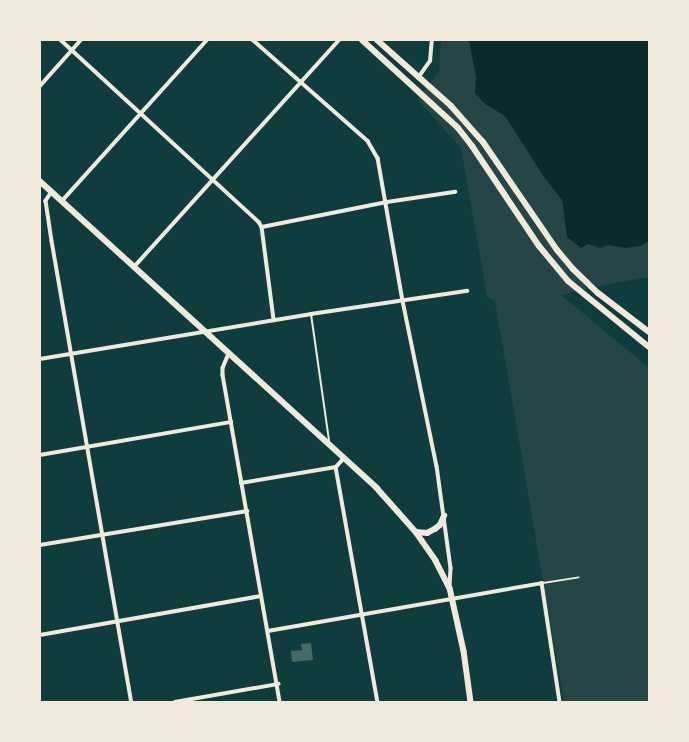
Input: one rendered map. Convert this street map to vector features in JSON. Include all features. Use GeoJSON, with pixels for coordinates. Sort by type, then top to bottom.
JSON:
{"type":"FeatureCollection","features":[{"type":"Feature","properties":{"kind":"main road"},"geometry":{"type":"LineString","coordinates":[[362,40],[458,128],[472,146],[539,246],[568,282],[649,347]]}},
{"type":"Feature","properties":{"kind":"main road"},"geometry":{"type":"LineString","coordinates":[[377,40],[457,112],[483,142],[557,250],[573,269],[598,293],[649,332]]}},
{"type":"Feature","properties":{"kind":"main road"},"geometry":{"type":"LineString","coordinates":[[396,72],[413,78],[418,78]]}},
{"type":"Feature","properties":{"kind":"main road"},"geometry":{"type":"LineString","coordinates":[[40,181],[377,488],[416,532],[436,561],[450,588],[464,651],[472,701]]}},
{"type":"Feature","properties":{"kind":"main road"},"geometry":{"type":"LineString","coordinates":[[416,532],[427,533],[435,529],[440,524],[444,516]]}},
{"type":"Feature","properties":{"kind":"street"},"geometry":{"type":"LineString","coordinates":[[61,40],[259,222],[262,227],[274,320]]}},
{"type":"Feature","properties":{"kind":"street"},"geometry":{"type":"LineString","coordinates":[[40,86],[81,40]]}},
{"type":"Feature","properties":{"kind":"street"},"geometry":{"type":"LineString","coordinates":[[62,201],[207,40]]}},
{"type":"Feature","properties":{"kind":"street"},"geometry":{"type":"LineString","coordinates":[[253,40],[301,84],[368,141],[378,158],[403,301],[437,466],[451,568],[450,588]]}},
{"type":"Feature","properties":{"kind":"street"},"geometry":{"type":"LineString","coordinates":[[134,268],[339,40]]}},
{"type":"Feature","properties":{"kind":"street"},"geometry":{"type":"LineString","coordinates":[[418,78],[430,61],[432,41]]}},
{"type":"Feature","properties":{"kind":"street"},"geometry":{"type":"LineString","coordinates":[[52,192],[46,201],[132,702]]}},
{"type":"Feature","properties":{"kind":"street"},"geometry":{"type":"LineString","coordinates":[[262,227],[386,202],[455,192]]}},
{"type":"Feature","properties":{"kind":"street"},"geometry":{"type":"LineString","coordinates":[[40,359],[311,314],[467,291]]}},
{"type":"Feature","properties":{"kind":"street"},"geometry":{"type":"LineString","coordinates":[[229,354],[223,368],[222,375],[280,702]]}},
{"type":"Feature","properties":{"kind":"street"},"geometry":{"type":"LineString","coordinates":[[40,455],[231,422]]}},
{"type":"Feature","properties":{"kind":"street"},"geometry":{"type":"LineString","coordinates":[[241,483],[336,468],[344,458]]}},
{"type":"Feature","properties":{"kind":"street"},"geometry":{"type":"LineString","coordinates":[[336,468],[378,702]]}},
{"type":"Feature","properties":{"kind":"street"},"geometry":{"type":"LineString","coordinates":[[40,545],[247,511]]}},
{"type":"Feature","properties":{"kind":"street"},"geometry":{"type":"LineString","coordinates":[[268,631],[542,583],[560,702]]}},
{"type":"Feature","properties":{"kind":"street"},"geometry":{"type":"LineString","coordinates":[[40,635],[262,596]]}},
{"type":"Feature","properties":{"kind":"street"},"geometry":{"type":"LineString","coordinates":[[175,702],[278,684]]}},
{"type":"Feature","properties":{"kind":"lane"},"geometry":{"type":"LineString","coordinates":[[311,314],[329,444]]}},
{"type":"Feature","properties":{"kind":"lane"},"geometry":{"type":"LineString","coordinates":[[542,583],[579,577]]}},
{"type":"Feature","properties":{"kind":"shaded area"},"geometry":{"type":"Polygon","coordinates":[[[441,40],[649,40],[649,277],[561,295],[649,368],[649,702],[564,702],[495,301],[487,296],[461,148],[417,99],[431,83],[439,70],[441,40]]]}},
{"type":"Feature","properties":{"kind":"shaded area"},"geometry":{"type":"Polygon","coordinates":[[[469,40],[649,40],[649,241],[640,246],[626,248],[608,245],[600,248],[588,244],[581,248],[567,237],[562,200],[544,177],[505,116],[485,104],[475,93],[476,77],[469,40]]]}},
{"type":"Feature","properties":{"kind":"building"},"geometry":{"type":"Polygon","coordinates":[[[311,643],[313,660],[292,662],[291,651],[302,650],[301,644],[311,643]]]}}]}
